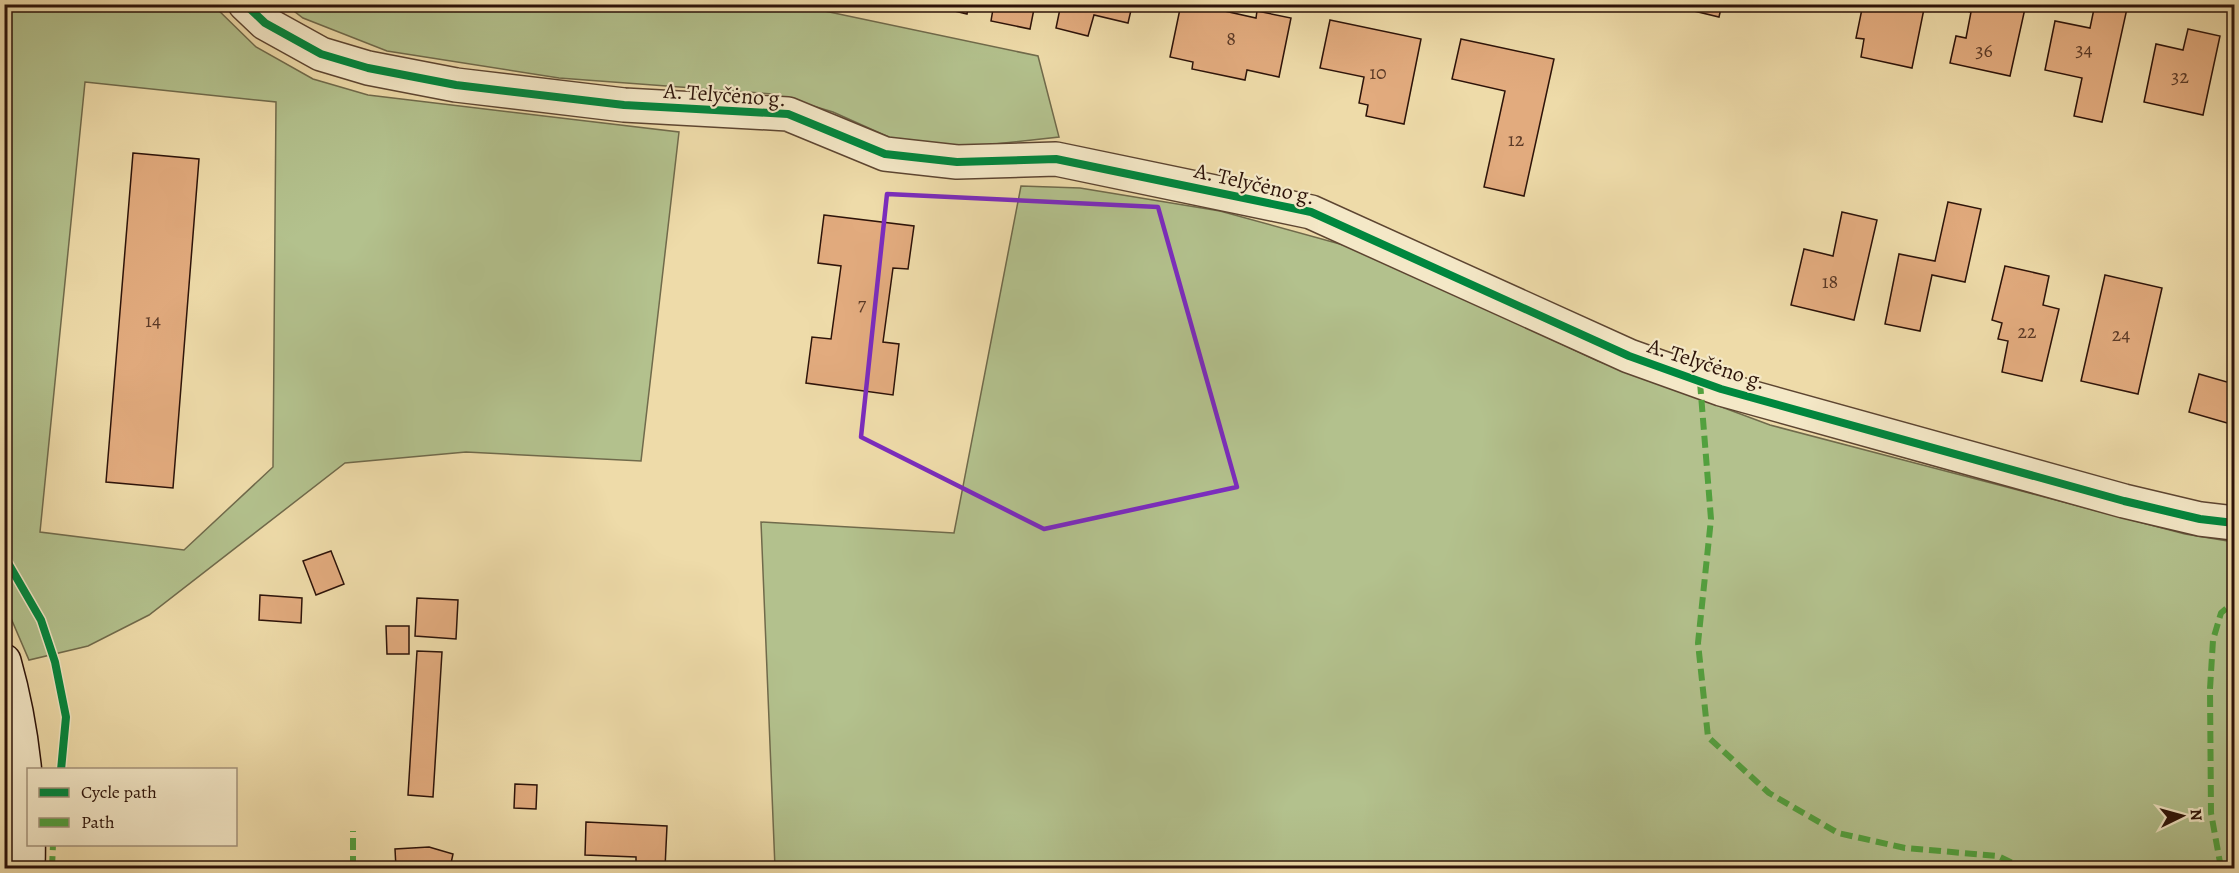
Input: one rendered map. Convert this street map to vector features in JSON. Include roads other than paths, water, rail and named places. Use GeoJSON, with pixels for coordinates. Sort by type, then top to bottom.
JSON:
{"type":"FeatureCollection","features":[{"type":"Feature","properties":{"kind":"street","name":"A. Telyčėno g."},"geometry":{"type":"LineString","coordinates":[[245,4],[265,23],[321,54],[368,68],[456,85],[624,105],[788,114],[885,153],[957,162],[1056,159],[1311,212],[1629,356],[1721,389],[2124,501],[2200,519],[2235,523]]}},
{"type":"Feature","properties":{"kind":"street"},"geometry":{"type":"LineString","coordinates":[[4,661],[14,693],[25,764],[27,833]]}},
{"type":"Feature","properties":{"kind":"street"},"geometry":{"type":"LineString","coordinates":[[27,846],[28,868]]}}]}
